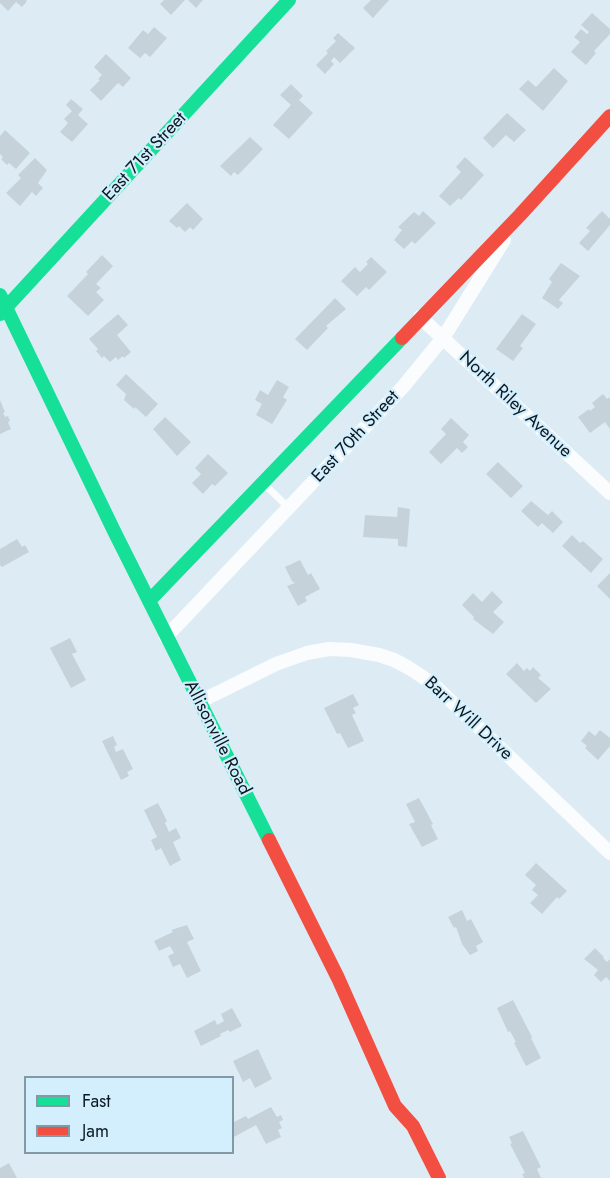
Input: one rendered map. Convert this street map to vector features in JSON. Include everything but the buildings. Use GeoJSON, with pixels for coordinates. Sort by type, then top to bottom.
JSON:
{"type":"FeatureCollection","features":[{"type":"Feature","properties":{"kind":"main road","name":"East 71st Street"},"geometry":{"type":"LineString","coordinates":[[2,305],[289,0]]}},
{"type":"Feature","properties":{"kind":"main road","name":"East 70th Street"},"geometry":{"type":"LineString","coordinates":[[148,602],[520,215],[610,116]]}},
{"type":"Feature","properties":{"kind":"main road","name":"Allisonville Road"},"geometry":{"type":"LineString","coordinates":[[2,305],[148,602],[338,978],[394,1106],[413,1126],[439,1178]]}},
{"type":"Feature","properties":{"kind":"street","name":"East 70th Street"},"geometry":{"type":"LineString","coordinates":[[166,638],[388,404],[443,338],[520,215]]}},
{"type":"Feature","properties":{"kind":"street","name":"North Riley Avenue"},"geometry":{"type":"LineString","coordinates":[[420,317],[610,493]]}},
{"type":"Feature","properties":{"kind":"street","name":"Barr Will Drive"},"geometry":{"type":"LineString","coordinates":[[199,702],[276,663],[308,653],[329,649],[351,650],[394,660],[419,673],[432,683],[610,853]]}},
{"type":"Feature","properties":{"kind":"lane"},"geometry":{"type":"LineString","coordinates":[[262,483],[289,508]]}},
{"type":"Feature","properties":{"kind":"traffic: fast"},"geometry":{"type":"LineString","coordinates":[[0,314],[289,0]]}},
{"type":"Feature","properties":{"kind":"traffic: fast"},"geometry":{"type":"LineString","coordinates":[[0,295],[115,533],[269,840]]}},
{"type":"Feature","properties":{"kind":"traffic: fast"},"geometry":{"type":"LineString","coordinates":[[149,601],[402,338]]}},
{"type":"Feature","properties":{"kind":"traffic: jam"},"geometry":{"type":"LineString","coordinates":[[402,338],[520,215],[610,116]]}},
{"type":"Feature","properties":{"kind":"traffic: jam"},"geometry":{"type":"LineString","coordinates":[[269,840],[338,978],[395,1106],[413,1126],[439,1178]]}}]}
